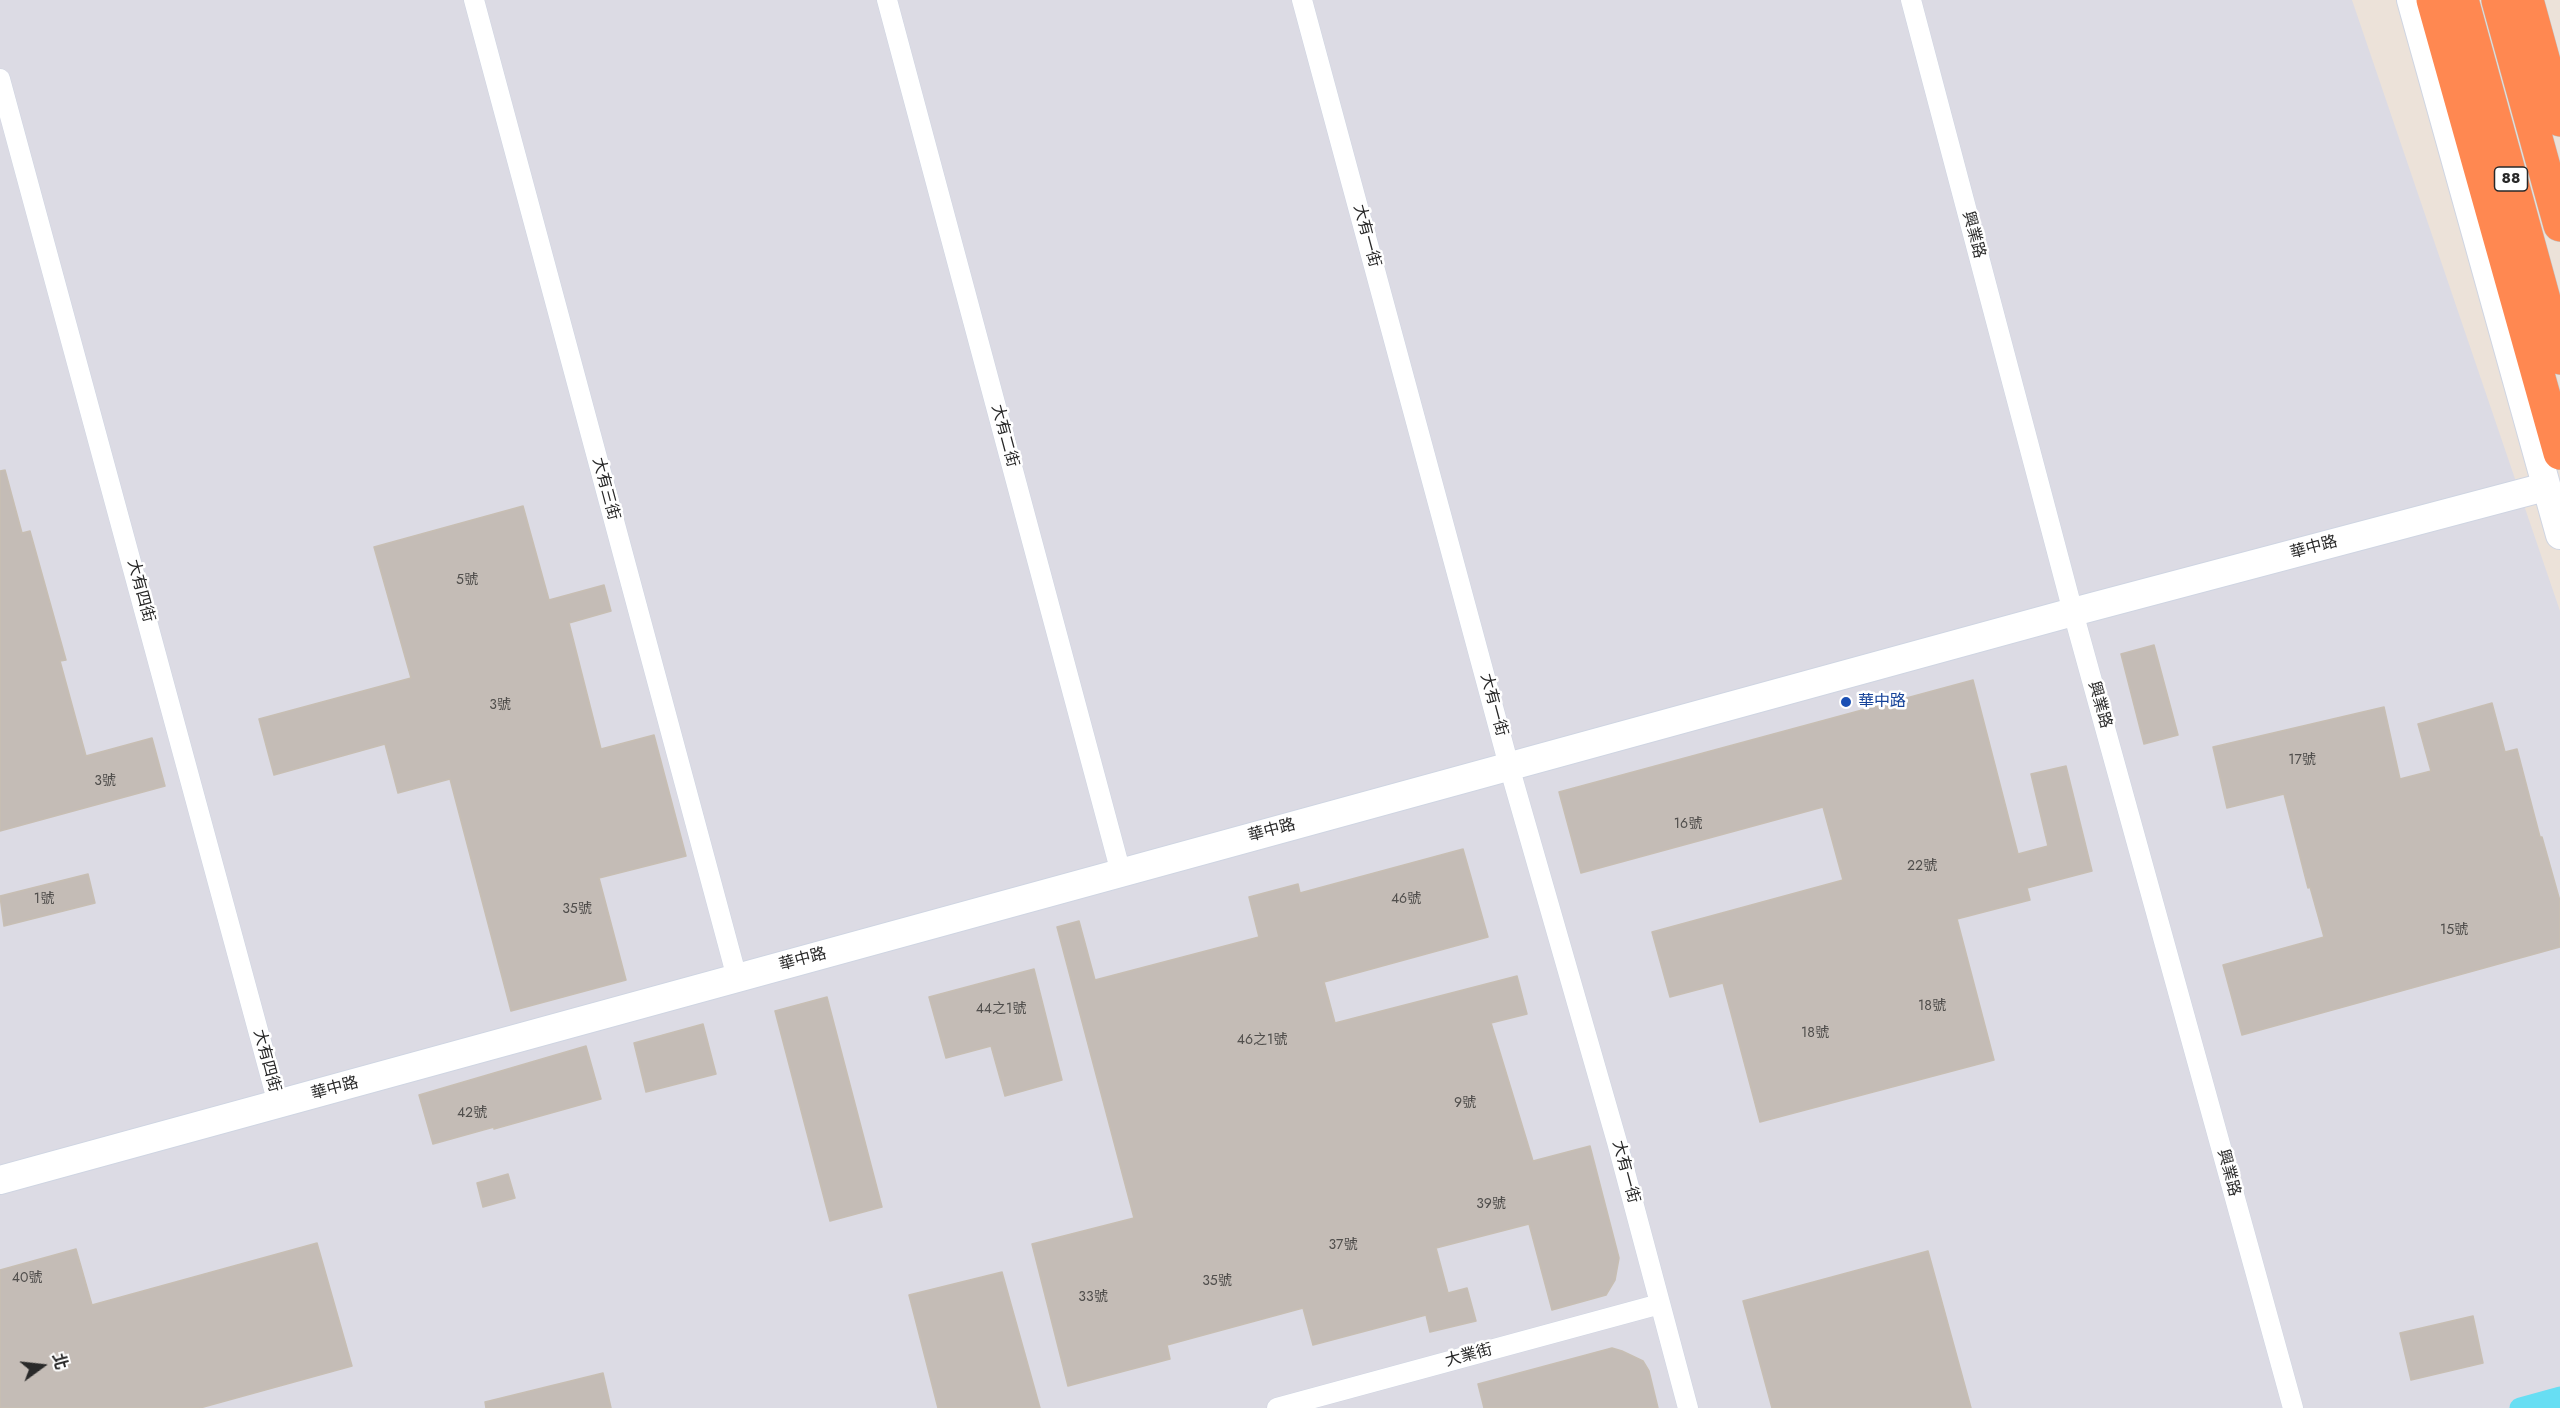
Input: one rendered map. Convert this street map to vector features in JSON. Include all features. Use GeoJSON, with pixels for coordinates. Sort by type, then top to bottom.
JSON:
{"type":"FeatureCollection","features":[{"type":"Feature","properties":{"kind":"highway"},"geometry":{"type":"LineString","coordinates":[[2433,0],[2549,364],[2560,453]]}},
{"type":"Feature","properties":{"kind":"highway","name":"88"},"geometry":{"type":"LineString","coordinates":[[2462,0],[2549,364]]}},
{"type":"Feature","properties":{"kind":"highway","name":"88"},"geometry":{"type":"LineString","coordinates":[[2498,0],[2560,225]]}},
{"type":"Feature","properties":{"kind":"highway"},"geometry":{"type":"LineString","coordinates":[[2527,0],[2560,120]]}},
{"type":"Feature","properties":{"kind":"street","name":"大有三街"},"geometry":{"type":"LineString","coordinates":[[474,0],[737,978]]}},
{"type":"Feature","properties":{"kind":"street","name":"大有二街"},"geometry":{"type":"LineString","coordinates":[[887,0],[1121,873]]}},
{"type":"Feature","properties":{"kind":"street","name":"大有一街"},"geometry":{"type":"LineString","coordinates":[[1302,0],[1509,766],[1688,1408]]}},
{"type":"Feature","properties":{"kind":"street","name":"興業路"},"geometry":{"type":"LineString","coordinates":[[1911,0],[2073,612],[2293,1408]]}},
{"type":"Feature","properties":{"kind":"street"},"geometry":{"type":"LineString","coordinates":[[2411,0],[2555,485],[2560,535]]}},
{"type":"Feature","properties":{"kind":"street"},"geometry":{"type":"LineString","coordinates":[[2542,0],[2560,63]]}},
{"type":"Feature","properties":{"kind":"street","name":"大有四街"},"geometry":{"type":"LineString","coordinates":[[0,79],[278,1104]]}},
{"type":"Feature","properties":{"kind":"street","name":"華中路"},"geometry":{"type":"LineString","coordinates":[[0,1180],[2073,612],[2555,485]]}},
{"type":"Feature","properties":{"kind":"street","name":"大業街"},"geometry":{"type":"LineString","coordinates":[[1277,1408],[1660,1304]]}},
{"type":"Feature","properties":{"kind":"shaded area"},"geometry":{"type":"Polygon","coordinates":[[[0,0],[2352,0],[2560,611],[2560,1408],[0,1408],[0,0]]]}},
{"type":"Feature","properties":{"kind":"building"},"geometry":{"type":"Polygon","coordinates":[[[5,470],[22,533],[30,531],[66,660],[60,661],[86,756],[152,738],[165,786],[0,831],[0,471],[5,470]]]}},
{"type":"Feature","properties":{"kind":"building"},"geometry":{"type":"Polygon","coordinates":[[[523,506],[549,600],[604,585],[611,611],[569,623],[601,749],[654,735],[686,856],[599,878],[626,980],[511,1011],[450,779],[398,793],[385,744],[274,775],[259,719],[411,678],[374,547],[523,506]]]}},
{"type":"Feature","properties":{"kind":"building"},"geometry":{"type":"Polygon","coordinates":[[[2154,645],[2178,735],[2144,744],[2121,654],[2154,645]]]}},
{"type":"Feature","properties":{"kind":"building"},"geometry":{"type":"Polygon","coordinates":[[[1973,680],[2018,854],[2048,846],[2031,774],[2066,766],[2092,871],[2027,888],[2030,900],[1957,919],[1994,1060],[1760,1122],[1723,983],[1670,997],[1652,932],[1843,880],[1823,807],[1581,873],[1559,792],[1973,680]]]}},
{"type":"Feature","properties":{"kind":"building"},"geometry":{"type":"Polygon","coordinates":[[[2492,703],[2505,752],[2517,749],[2540,837],[2542,837],[2560,901],[2560,947],[2242,1035],[2223,965],[2324,937],[2310,887],[2308,888],[2284,794],[2227,808],[2213,747],[2384,707],[2400,779],[2431,771],[2418,724],[2492,703]]]}},
{"type":"Feature","properties":{"kind":"building"},"geometry":{"type":"Polygon","coordinates":[[[1463,849],[1488,937],[1324,982],[1335,1023],[1517,976],[1527,1014],[1491,1023],[1533,1161],[1590,1146],[1619,1258],[1615,1280],[1606,1295],[1552,1310],[1529,1224],[1436,1248],[1448,1293],[1467,1288],[1476,1321],[1430,1332],[1426,1315],[1313,1345],[1303,1308],[1167,1345],[1170,1359],[1068,1386],[1032,1244],[1134,1218],[1057,927],[1079,921],[1095,980],[1259,937],[1249,897],[1298,884],[1300,893],[1463,849]]]}},
{"type":"Feature","properties":{"kind":"building"},"geometry":{"type":"Polygon","coordinates":[[[88,874],[95,903],[4,926],[0,896],[88,874]]]}},
{"type":"Feature","properties":{"kind":"building"},"geometry":{"type":"Polygon","coordinates":[[[1034,969],[1062,1080],[1005,1096],[991,1046],[946,1058],[929,997],[1034,969]]]}},
{"type":"Feature","properties":{"kind":"building"},"geometry":{"type":"Polygon","coordinates":[[[827,997],[882,1207],[830,1221],[775,1011],[827,997]]]}},
{"type":"Feature","properties":{"kind":"building"},"geometry":{"type":"Polygon","coordinates":[[[703,1024],[716,1074],[646,1092],[634,1043],[703,1024]]]}},
{"type":"Feature","properties":{"kind":"building"},"geometry":{"type":"Polygon","coordinates":[[[586,1046],[601,1099],[433,1144],[419,1095],[586,1046]]]}},
{"type":"Feature","properties":{"kind":"building"},"geometry":{"type":"Polygon","coordinates":[[[508,1174],[515,1198],[483,1207],[477,1183],[508,1174]]]}},
{"type":"Feature","properties":{"kind":"building"},"geometry":{"type":"Polygon","coordinates":[[[317,1243],[352,1366],[200,1408],[0,1408],[0,1270],[76,1249],[92,1305],[317,1243]]]}},
{"type":"Feature","properties":{"kind":"building"},"geometry":{"type":"Polygon","coordinates":[[[1928,1251],[1971,1408],[1772,1408],[1743,1301],[1928,1251]]]}},
{"type":"Feature","properties":{"kind":"building"},"geometry":{"type":"Polygon","coordinates":[[[1002,1272],[1040,1408],[938,1408],[909,1295],[1002,1272]]]}},
{"type":"Feature","properties":{"kind":"building"},"geometry":{"type":"Polygon","coordinates":[[[2473,1316],[2483,1363],[2411,1380],[2400,1333],[2473,1316]]]}},
{"type":"Feature","properties":{"kind":"building"},"geometry":{"type":"Polygon","coordinates":[[[1612,1348],[1643,1361],[1649,1371],[1658,1408],[1484,1408],[1478,1384],[1612,1348]]]}},
{"type":"Feature","properties":{"kind":"building"},"geometry":{"type":"Polygon","coordinates":[[[603,1373],[611,1408],[486,1408],[485,1402],[603,1373]]]}},
{"type":"Feature","properties":{"kind":"waterway"},"geometry":{"type":"LineString","coordinates":[[2520,1408],[2560,1397]]}},
{"type":"Feature","properties":{"kind":"place","name":"華中路"},"geometry":{"type":"Point","coordinates":[1846,702]}}]}
